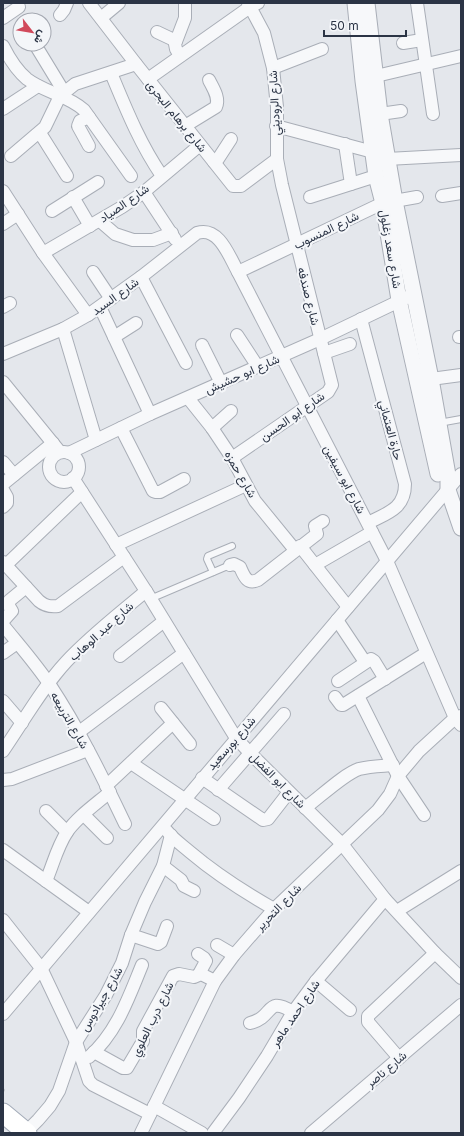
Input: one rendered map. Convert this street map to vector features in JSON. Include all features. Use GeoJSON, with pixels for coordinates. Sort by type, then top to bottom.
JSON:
{"type":"FeatureCollection","features":[{"type":"Feature","properties":{"kind":"main road"},"geometry":{"type":"LineString","coordinates":[[3,1113],[26,1132]]}},
{"type":"Feature","properties":{"kind":"street"},"geometry":{"type":"LineString","coordinates":[[60,15],[67,3]]}},
{"type":"Feature","properties":{"kind":"street","name":"شارع برهام البحرى"},"geometry":{"type":"LineString","coordinates":[[89,3],[184,126],[233,186],[238,187],[277,159]]}},
{"type":"Feature","properties":{"kind":"street"},"geometry":{"type":"LineString","coordinates":[[101,18],[119,3]]}},
{"type":"Feature","properties":{"kind":"street"},"geometry":{"type":"LineString","coordinates":[[180,56],[176,49],[176,41],[186,18],[185,3]]}},
{"type":"Feature","properties":{"kind":"street","name":"شارع سعد زغلول"},"geometry":{"type":"LineString","coordinates":[[355,3],[362,81],[376,176],[389,202],[414,294],[448,474],[448,490],[461,528]]}},
{"type":"Feature","properties":{"kind":"street","name":"شارع سعد زغلول"},"geometry":{"type":"LineString","coordinates":[[367,3],[380,114],[388,159],[389,202],[399,300],[441,483],[448,490]]}},
{"type":"Feature","properties":{"kind":"street"},"geometry":{"type":"LineString","coordinates":[[417,3],[433,114]]}},
{"type":"Feature","properties":{"kind":"street"},"geometry":{"type":"LineString","coordinates":[[148,79],[252,4]]}},
{"type":"Feature","properties":{"kind":"street","name":"شارع الروديني"},"geometry":{"type":"LineString","coordinates":[[252,4],[264,33],[273,68],[276,87],[277,159]]}},
{"type":"Feature","properties":{"kind":"street"},"geometry":{"type":"LineString","coordinates":[[3,18],[19,7]]}},
{"type":"Feature","properties":{"kind":"street"},"geometry":{"type":"LineString","coordinates":[[157,32],[176,41]]}},
{"type":"Feature","properties":{"kind":"street"},"geometry":{"type":"LineString","coordinates":[[403,43],[422,40]]}},
{"type":"Feature","properties":{"kind":"street"},"geometry":{"type":"LineString","coordinates":[[3,46],[16,69],[26,78],[38,86],[62,94],[84,110],[131,176]]}},
{"type":"Feature","properties":{"kind":"street"},"geometry":{"type":"LineString","coordinates":[[273,68],[322,49]]}},
{"type":"Feature","properties":{"kind":"street"},"geometry":{"type":"LineString","coordinates":[[39,52],[62,94]]}},
{"type":"Feature","properties":{"kind":"street"},"geometry":{"type":"LineString","coordinates":[[376,76],[461,56]]}},
{"type":"Feature","properties":{"kind":"street"},"geometry":{"type":"LineString","coordinates":[[11,156],[40,133],[50,121],[62,94],[75,84],[136,64]]}},
{"type":"Feature","properties":{"kind":"street"},"geometry":{"type":"LineString","coordinates":[[111,72],[140,140],[162,176]]}},
{"type":"Feature","properties":{"kind":"street"},"geometry":{"type":"LineString","coordinates":[[184,126],[216,107],[218,102],[217,98],[209,80]]}},
{"type":"Feature","properties":{"kind":"street"},"geometry":{"type":"LineString","coordinates":[[3,109],[38,86]]}},
{"type":"Feature","properties":{"kind":"street"},"geometry":{"type":"LineString","coordinates":[[380,114],[401,111]]}},
{"type":"Feature","properties":{"kind":"street"},"geometry":{"type":"LineString","coordinates":[[89,117],[80,121],[78,126],[89,146]]}},
{"type":"Feature","properties":{"kind":"street"},"geometry":{"type":"LineString","coordinates":[[276,126],[372,152]]}},
{"type":"Feature","properties":{"kind":"street"},"geometry":{"type":"LineString","coordinates":[[40,133],[67,176]]}},
{"type":"Feature","properties":{"kind":"street"},"geometry":{"type":"LineString","coordinates":[[214,162],[218,159],[231,139]]}},
{"type":"Feature","properties":{"kind":"street"},"geometry":{"type":"LineString","coordinates":[[345,144],[350,184]]}},
{"type":"Feature","properties":{"kind":"street","name":"شارع الصياد"},"geometry":{"type":"LineString","coordinates":[[43,253],[95,224],[144,192],[200,145]]}},
{"type":"Feature","properties":{"kind":"street"},"geometry":{"type":"LineString","coordinates":[[388,159],[461,155]]}},
{"type":"Feature","properties":{"kind":"street","name":"شارع صندفه"},"geometry":{"type":"LineString","coordinates":[[277,159],[320,340]]}},
{"type":"Feature","properties":{"kind":"street"},"geometry":{"type":"LineString","coordinates":[[310,197],[376,176]]}},
{"type":"Feature","properties":{"kind":"street"},"geometry":{"type":"LineString","coordinates":[[52,210],[98,182]]}},
{"type":"Feature","properties":{"kind":"street"},"geometry":{"type":"LineString","coordinates":[[3,191],[43,253],[88,316]]}},
{"type":"Feature","properties":{"kind":"street"},"geometry":{"type":"LineString","coordinates":[[144,192],[180,246]]}},
{"type":"Feature","properties":{"kind":"street"},"geometry":{"type":"LineString","coordinates":[[442,196],[461,193]]}},
{"type":"Feature","properties":{"kind":"street","name":"شارع المنسوب"},"geometry":{"type":"LineString","coordinates":[[238,272],[389,202],[417,197]]}},
{"type":"Feature","properties":{"kind":"street"},"geometry":{"type":"LineString","coordinates":[[73,198],[95,224],[115,234],[134,240],[153,240],[172,233]]}},
{"type":"Feature","properties":{"kind":"street"},"geometry":{"type":"LineString","coordinates":[[3,224],[18,214]]}},
{"type":"Feature","properties":{"kind":"street","name":"شارع السيد"},"geometry":{"type":"LineString","coordinates":[[3,354],[63,329],[88,316],[197,233],[205,230],[218,238]]}},
{"type":"Feature","properties":{"kind":"street","name":"شارع ابو سيفين"},"geometry":{"type":"LineString","coordinates":[[218,238],[238,272],[370,527],[387,561],[426,653],[459,720]]}},
{"type":"Feature","properties":{"kind":"street"},"geometry":{"type":"LineString","coordinates":[[93,272],[111,299]]}},
{"type":"Feature","properties":{"kind":"street"},"geometry":{"type":"LineString","coordinates":[[141,277],[186,363]]}},
{"type":"Feature","properties":{"kind":"street","name":"شارع ابو حشيش"},"geometry":{"type":"LineString","coordinates":[[3,484],[14,475],[61,449],[96,440],[150,414],[320,340],[399,300],[414,294]]}},
{"type":"Feature","properties":{"kind":"street"},"geometry":{"type":"LineString","coordinates":[[100,308],[150,414]]}},
{"type":"Feature","properties":{"kind":"street","name":"حارة العتماني"},"geometry":{"type":"LineString","coordinates":[[315,565],[396,508],[402,502],[405,493],[405,484],[361,319]]}},
{"type":"Feature","properties":{"kind":"street"},"geometry":{"type":"LineString","coordinates":[[114,337],[136,323]]}},
{"type":"Feature","properties":{"kind":"street"},"geometry":{"type":"LineString","coordinates":[[63,329],[96,440]]}},
{"type":"Feature","properties":{"kind":"street"},"geometry":{"type":"LineString","coordinates":[[237,335],[258,367]]}},
{"type":"Feature","properties":{"kind":"street","name":"شارع ابو الحسن"},"geometry":{"type":"LineString","coordinates":[[232,458],[328,392],[331,381],[320,340]]}},
{"type":"Feature","properties":{"kind":"street"},"geometry":{"type":"LineString","coordinates":[[324,353],[350,344]]}},
{"type":"Feature","properties":{"kind":"street"},"geometry":{"type":"LineString","coordinates":[[202,346],[221,383]]}},
{"type":"Feature","properties":{"kind":"street"},"geometry":{"type":"LineString","coordinates":[[431,379],[461,375]]}},
{"type":"Feature","properties":{"kind":"street"},"geometry":{"type":"LineString","coordinates":[[3,382],[61,449],[76,458],[79,467],[76,475],[64,482],[55,479],[49,471],[52,457],[61,449]]}},
{"type":"Feature","properties":{"kind":"street","name":"شارع حمزه"},"geometry":{"type":"LineString","coordinates":[[188,398],[212,428],[232,458],[246,485],[262,510],[315,565],[348,607]]}},
{"type":"Feature","properties":{"kind":"street"},"geometry":{"type":"LineString","coordinates":[[212,428],[231,411]]}},
{"type":"Feature","properties":{"kind":"street"},"geometry":{"type":"LineString","coordinates":[[121,428],[152,491],[160,492],[184,479]]}},
{"type":"Feature","properties":{"kind":"street"},"geometry":{"type":"LineString","coordinates":[[3,462],[14,475]]}},
{"type":"Feature","properties":{"kind":"street","name":"شارع بورسعيد"},"geometry":{"type":"LineString","coordinates":[[3,1014],[461,474]]}},
{"type":"Feature","properties":{"kind":"street","name":"شارع ابو الفضل"},"geometry":{"type":"LineString","coordinates":[[73,478],[148,595],[236,738],[342,844],[385,899],[435,953],[461,978]]}},
{"type":"Feature","properties":{"kind":"street"},"geometry":{"type":"LineString","coordinates":[[116,545],[246,485]]}},
{"type":"Feature","properties":{"kind":"street"},"geometry":{"type":"LineString","coordinates":[[3,490],[8,496],[7,503],[3,507]]}},
{"type":"Feature","properties":{"kind":"street"},"geometry":{"type":"LineString","coordinates":[[82,492],[4,564],[39,601],[44,605],[51,607],[58,606],[124,557]]}},
{"type":"Feature","properties":{"kind":"street"},"geometry":{"type":"LineString","coordinates":[[230,565],[238,565],[245,579],[253,582],[258,580],[297,548],[317,534],[315,526],[323,520]]}},
{"type":"Feature","properties":{"kind":"street"},"geometry":{"type":"LineString","coordinates":[[3,621],[12,611],[9,606],[9,601],[26,587]]}},
{"type":"Feature","properties":{"kind":"street","name":"شارع عبد الوهاب"},"geometry":{"type":"LineString","coordinates":[[3,751],[65,663],[80,647],[148,595]]}},
{"type":"Feature","properties":{"kind":"street"},"geometry":{"type":"LineString","coordinates":[[337,620],[365,662]]}},
{"type":"Feature","properties":{"kind":"street"},"geometry":{"type":"LineString","coordinates":[[120,656],[164,621]]}},
{"type":"Feature","properties":{"kind":"street","name":"شارع التربيعه"},"geometry":{"type":"LineString","coordinates":[[3,625],[49,684],[79,732],[125,824]]}},
{"type":"Feature","properties":{"kind":"street"},"geometry":{"type":"LineString","coordinates":[[3,653],[17,643]]}},
{"type":"Feature","properties":{"kind":"street"},"geometry":{"type":"LineString","coordinates":[[79,732],[184,653]]}},
{"type":"Feature","properties":{"kind":"street"},"geometry":{"type":"LineString","coordinates":[[335,698],[340,704],[343,705],[426,653]]}},
{"type":"Feature","properties":{"kind":"street"},"geometry":{"type":"LineString","coordinates":[[338,681],[370,659],[374,660],[385,679]]}},
{"type":"Feature","properties":{"kind":"street"},"geometry":{"type":"LineString","coordinates":[[358,696],[396,771],[424,815]]}},
{"type":"Feature","properties":{"kind":"street"},"geometry":{"type":"LineString","coordinates":[[3,701],[22,723]]}},
{"type":"Feature","properties":{"kind":"street"},"geometry":{"type":"LineString","coordinates":[[161,708],[190,744]]}},
{"type":"Feature","properties":{"kind":"street"},"geometry":{"type":"LineString","coordinates":[[218,790],[284,714]]}},
{"type":"Feature","properties":{"kind":"street","name":"شارع التحرير"},"geometry":{"type":"LineString","coordinates":[[141,1133],[215,982],[234,955],[274,909],[378,810],[390,794],[396,771],[459,720]]}},
{"type":"Feature","properties":{"kind":"street"},"geometry":{"type":"LineString","coordinates":[[46,881],[61,842],[67,832],[131,763],[173,723]]}},
{"type":"Feature","properties":{"kind":"street"},"geometry":{"type":"LineString","coordinates":[[3,780],[12,779],[88,750]]}},
{"type":"Feature","properties":{"kind":"street"},"geometry":{"type":"LineString","coordinates":[[131,763],[214,819]]}},
{"type":"Feature","properties":{"kind":"street"},"geometry":{"type":"LineString","coordinates":[[306,808],[357,770],[368,767],[396,771]]}},
{"type":"Feature","properties":{"kind":"street"},"geometry":{"type":"LineString","coordinates":[[202,778],[261,819],[265,820],[268,819],[290,792]]}},
{"type":"Feature","properties":{"kind":"street"},"geometry":{"type":"LineString","coordinates":[[46,811],[67,832]]}},
{"type":"Feature","properties":{"kind":"street"},"geometry":{"type":"LineString","coordinates":[[84,815],[107,838]]}},
{"type":"Feature","properties":{"kind":"street"},"geometry":{"type":"LineString","coordinates":[[163,825],[171,836],[222,877],[247,894],[274,909]]}},
{"type":"Feature","properties":{"kind":"street","name":"شارع جيرادوس"},"geometry":{"type":"LineString","coordinates":[[26,1132],[50,1106],[59,1091],[76,1042],[106,995],[122,963],[131,935],[163,866],[171,836]]}},
{"type":"Feature","properties":{"kind":"street"},"geometry":{"type":"LineString","coordinates":[[3,850],[89,912]]}},
{"type":"Feature","properties":{"kind":"street"},"geometry":{"type":"LineString","coordinates":[[163,866],[181,880],[183,886],[194,891]]}},
{"type":"Feature","properties":{"kind":"street"},"geometry":{"type":"LineString","coordinates":[[397,911],[461,870]]}},
{"type":"Feature","properties":{"kind":"street","name":"شارع احمد ماهر"},"geometry":{"type":"LineString","coordinates":[[213,1133],[259,1068],[293,1012],[316,981],[385,899]]}},
{"type":"Feature","properties":{"kind":"street"},"geometry":{"type":"LineString","coordinates":[[3,920],[41,968],[76,1042],[87,1076],[93,1085],[202,1133]]}},
{"type":"Feature","properties":{"kind":"street"},"geometry":{"type":"LineString","coordinates":[[131,935],[158,944],[161,942],[167,926]]}},
{"type":"Feature","properties":{"kind":"street"},"geometry":{"type":"LineString","coordinates":[[217,945],[234,955]]}},
{"type":"Feature","properties":{"kind":"street"},"geometry":{"type":"LineString","coordinates":[[399,1058],[368,1022],[368,1016],[435,953]]}},
{"type":"Feature","properties":{"kind":"street"},"geometry":{"type":"LineString","coordinates":[[198,954],[206,961],[199,974],[215,982]]}},
{"type":"Feature","properties":{"kind":"street"},"geometry":{"type":"LineString","coordinates":[[82,1063],[107,1037],[118,1021],[142,965]]}},
{"type":"Feature","properties":{"kind":"street","name":"شارع درب العلوي"},"geometry":{"type":"LineString","coordinates":[[94,1052],[123,1068],[127,1068],[143,1041],[143,1031],[172,978],[177,975],[194,977],[199,974]]}},
{"type":"Feature","properties":{"kind":"street"},"geometry":{"type":"LineString","coordinates":[[316,981],[350,1010]]}},
{"type":"Feature","properties":{"kind":"street"},"geometry":{"type":"LineString","coordinates":[[250,1023],[258,1021],[264,1017],[272,1007],[277,1005],[293,1012]]}},
{"type":"Feature","properties":{"kind":"street","name":"شارع ناصر"},"geometry":{"type":"LineString","coordinates":[[311,1133],[461,1005]]}},
{"type":"Feature","properties":{"kind":"lane"},"geometry":{"type":"LineString","coordinates":[[439,423],[461,419]]}},
{"type":"Feature","properties":{"kind":"lane"},"geometry":{"type":"LineString","coordinates":[[213,572],[207,559],[208,556],[232,546]]}},
{"type":"Feature","properties":{"kind":"lane"},"geometry":{"type":"LineString","coordinates":[[148,595],[230,565]]}}]}
